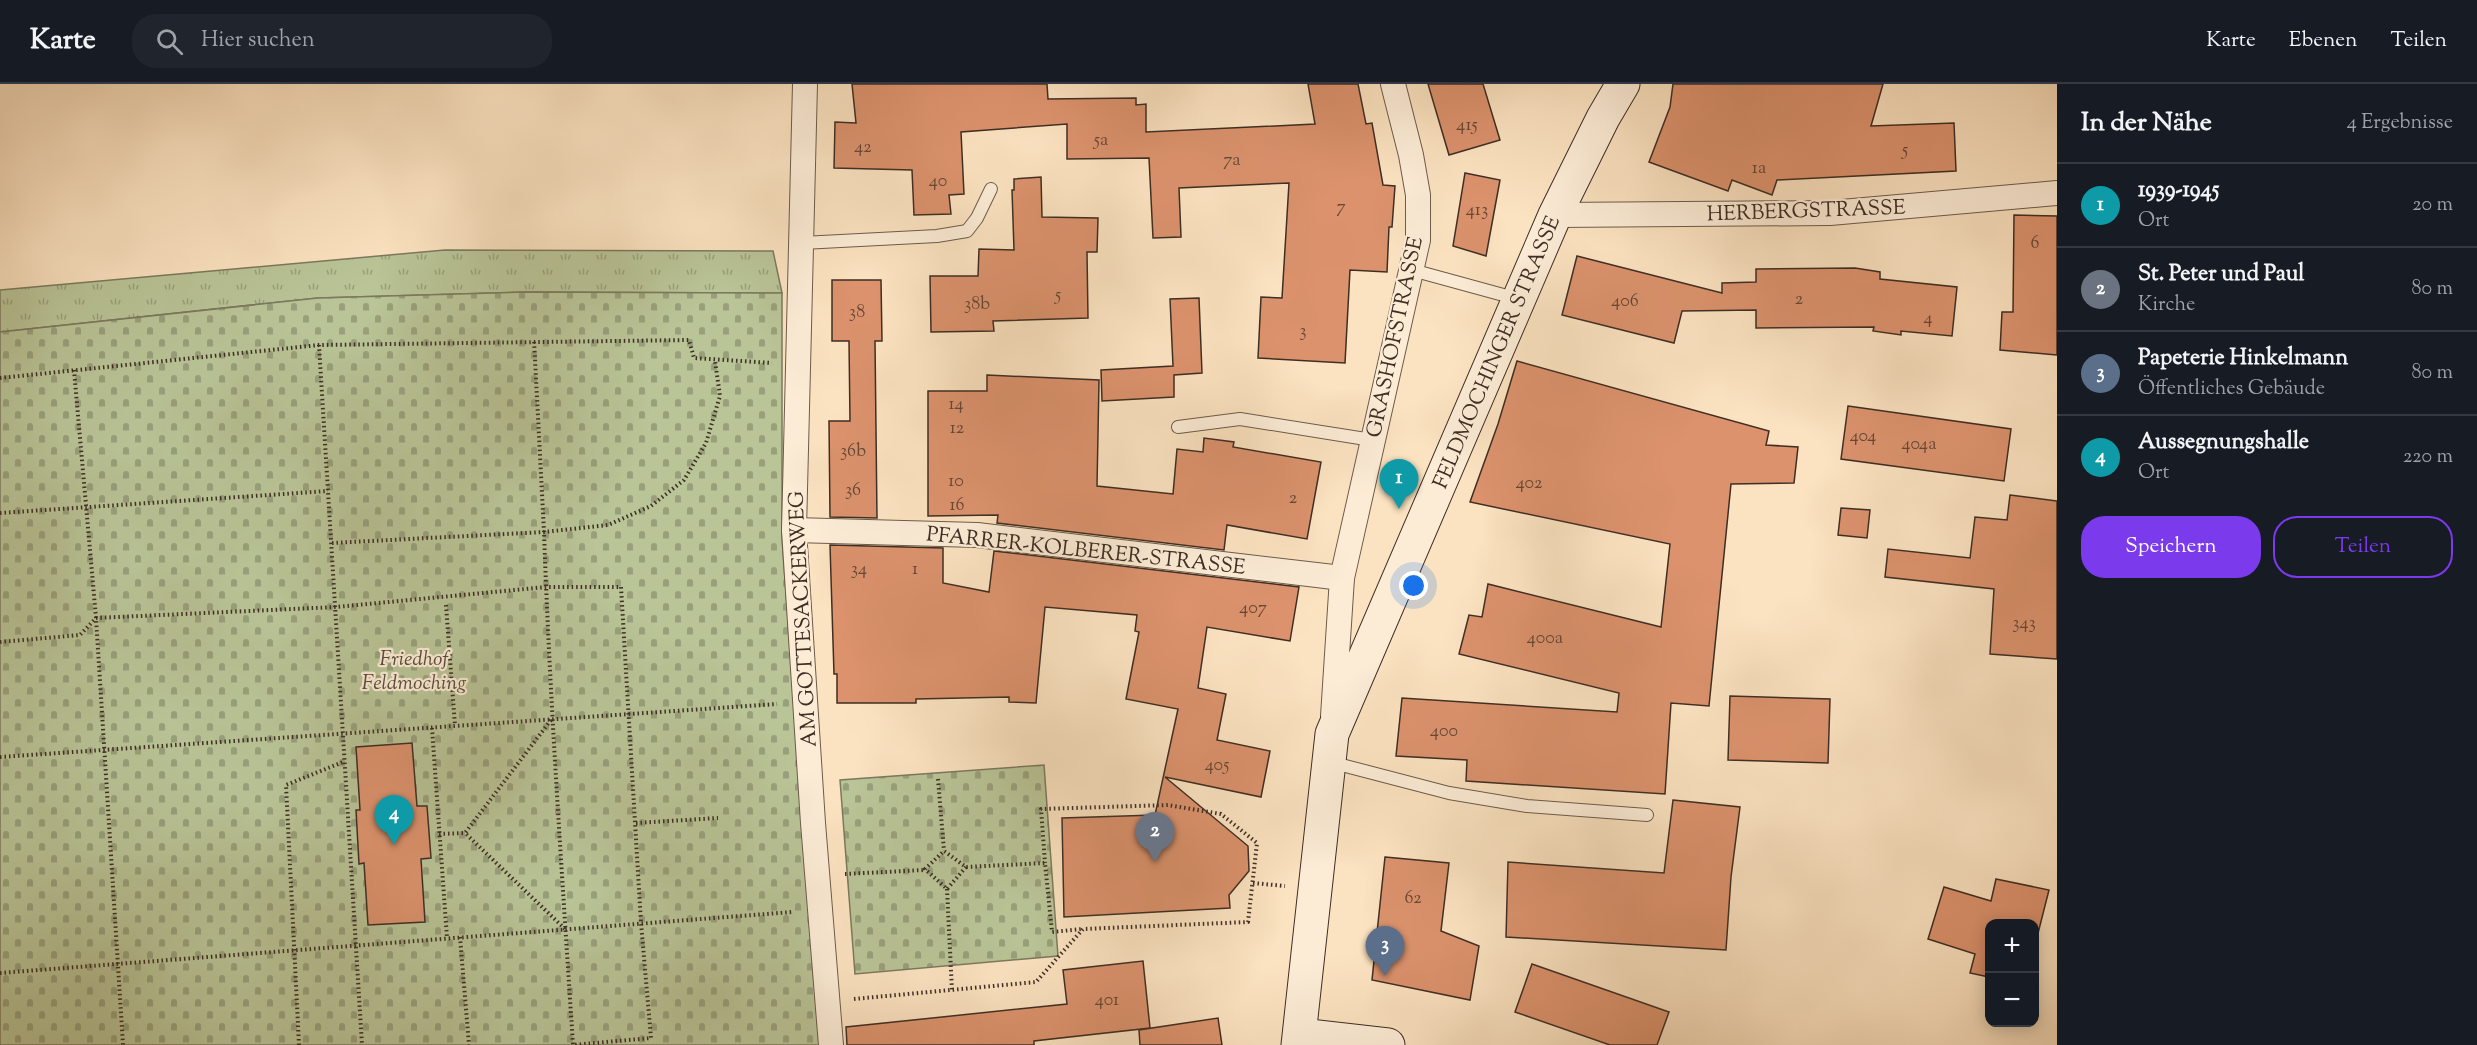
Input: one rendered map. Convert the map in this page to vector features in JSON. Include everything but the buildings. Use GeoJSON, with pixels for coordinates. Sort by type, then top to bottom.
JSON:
{"type":"FeatureCollection","features":[{"type":"Feature","properties":{"kind":"main road","name":"FELDMOCHINGER STRASSE"},"geometry":{"type":"LineString","coordinates":[[1299,1040],[1331,748],[1518,299],[1555,215],[1603,118],[1623,84]]}},
{"type":"Feature","properties":{"kind":"main road"},"geometry":{"type":"LineString","coordinates":[[1299,1040],[1388,1045]]}},
{"type":"Feature","properties":{"kind":"street","name":"AM GOTTESACKERWEG"},"geometry":{"type":"LineString","coordinates":[[806,84],[794,530],[831,1045]]}},
{"type":"Feature","properties":{"kind":"street","name":"GRASHOFSTRASSE"},"geometry":{"type":"LineString","coordinates":[[1331,748],[1341,578],[1418,240],[1418,195],[1411,155],[1393,84]]}},
{"type":"Feature","properties":{"kind":"street","name":"HERBERGSTRASSE"},"geometry":{"type":"LineString","coordinates":[[1555,215],[1830,213],[2057,193]]}},
{"type":"Feature","properties":{"kind":"street","name":"PFARRER-KOLBERER-STRASSE"},"geometry":{"type":"LineString","coordinates":[[794,530],[977,535],[1341,578]]}},
{"type":"Feature","properties":{"kind":"lane"},"geometry":{"type":"LineString","coordinates":[[802,243],[937,236],[967,231],[977,218],[991,189]]}},
{"type":"Feature","properties":{"kind":"lane"},"geometry":{"type":"LineString","coordinates":[[1412,270],[1518,299]]}},
{"type":"Feature","properties":{"kind":"lane"},"geometry":{"type":"LineString","coordinates":[[1178,427],[1240,419],[1372,440]]}},
{"type":"Feature","properties":{"kind":"lane"},"geometry":{"type":"LineString","coordinates":[[1331,748],[1449,793],[1527,806],[1647,815]]}},
{"type":"Feature","properties":{"kind":"path"},"geometry":{"type":"LineString","coordinates":[[0,378],[319,345],[534,340],[689,340],[694,358],[799,364]]}},
{"type":"Feature","properties":{"kind":"path"},"geometry":{"type":"LineString","coordinates":[[0,642],[80,635],[96,618],[336,607],[546,587],[621,587],[641,923],[651,1038],[571,1045],[551,719],[546,587],[544,532],[534,340]]}},
{"type":"Feature","properties":{"kind":"path"},"geometry":{"type":"LineString","coordinates":[[319,345],[344,734],[343,762],[354,946],[362,1045]]}},
{"type":"Feature","properties":{"kind":"path"},"geometry":{"type":"LineString","coordinates":[[332,543],[544,532],[608,525],[651,506],[684,480],[706,443],[720,396],[715,361]]}},
{"type":"Feature","properties":{"kind":"path"},"geometry":{"type":"LineString","coordinates":[[74,370],[96,618],[102,750],[123,1045]]}},
{"type":"Feature","properties":{"kind":"path"},"geometry":{"type":"LineString","coordinates":[[0,513],[328,491]]}},
{"type":"Feature","properties":{"kind":"path"},"geometry":{"type":"LineString","coordinates":[[446,605],[455,726]]}},
{"type":"Feature","properties":{"kind":"path"},"geometry":{"type":"LineString","coordinates":[[0,757],[805,702]]}},
{"type":"Feature","properties":{"kind":"path"},"geometry":{"type":"LineString","coordinates":[[465,833],[551,719]]}},
{"type":"Feature","properties":{"kind":"path"},"geometry":{"type":"LineString","coordinates":[[432,728],[447,938]]}},
{"type":"Feature","properties":{"kind":"path"},"geometry":{"type":"LineString","coordinates":[[299,1045],[286,785],[343,762]]}},
{"type":"Feature","properties":{"kind":"path"},"geometry":{"type":"LineString","coordinates":[[938,779],[944,851],[966,867],[1045,863]]}},
{"type":"Feature","properties":{"kind":"path"},"geometry":{"type":"LineString","coordinates":[[1168,805],[1221,814],[1257,843],[1253,883],[1248,922],[1052,932],[1041,809],[1168,805]]}},
{"type":"Feature","properties":{"kind":"path"},"geometry":{"type":"LineString","coordinates":[[636,823],[718,818]]}},
{"type":"Feature","properties":{"kind":"path"},"geometry":{"type":"LineString","coordinates":[[439,834],[465,833],[565,929]]}},
{"type":"Feature","properties":{"kind":"path"},"geometry":{"type":"LineString","coordinates":[[817,875],[925,870],[944,851]]}},
{"type":"Feature","properties":{"kind":"path"},"geometry":{"type":"LineString","coordinates":[[952,991],[947,889],[966,867]]}},
{"type":"Feature","properties":{"kind":"path"},"geometry":{"type":"LineString","coordinates":[[925,870],[947,889]]}},
{"type":"Feature","properties":{"kind":"path"},"geometry":{"type":"LineString","coordinates":[[1253,883],[1266,884]]}},
{"type":"Feature","properties":{"kind":"path"},"geometry":{"type":"LineString","coordinates":[[0,973],[820,909]]}},
{"type":"Feature","properties":{"kind":"path"},"geometry":{"type":"LineString","coordinates":[[828,1002],[1036,982],[1083,929]]}},
{"type":"Feature","properties":{"kind":"path"},"geometry":{"type":"LineString","coordinates":[[460,937],[469,1045]]}},
{"type":"Feature","properties":{"kind":"green space"},"geometry":{"type":"Polygon","coordinates":[[[445,250],[773,251],[782,293],[525,292],[318,298],[0,332],[0,290],[445,250]]]}},
{"type":"Feature","properties":{"kind":"green space","name":"Friedhof Feldmoching"},"geometry":{"type":"Polygon","coordinates":[[[525,292],[782,293],[782,539],[819,1045],[0,1045],[0,332],[318,298],[525,292]]]}},
{"type":"Feature","properties":{"kind":"green space"},"geometry":{"type":"Polygon","coordinates":[[[1044,765],[1058,956],[855,974],[840,780],[1044,765]]]}},
{"type":"Feature","properties":{"kind":"place","name":"1939-1945"},"geometry":{"type":"Point","coordinates":[1399,509]}},
{"type":"Feature","properties":{"kind":"place","name":"Aussegnungshalle"},"geometry":{"type":"Point","coordinates":[394,845]}},
{"type":"Feature","properties":{"kind":"place","name":"St. Peter und Paul"},"geometry":{"type":"Point","coordinates":[1155,862]}},
{"type":"Feature","properties":{"kind":"place","name":"Papeterie Hinkelmann"},"geometry":{"type":"Point","coordinates":[1385,976]}}]}
